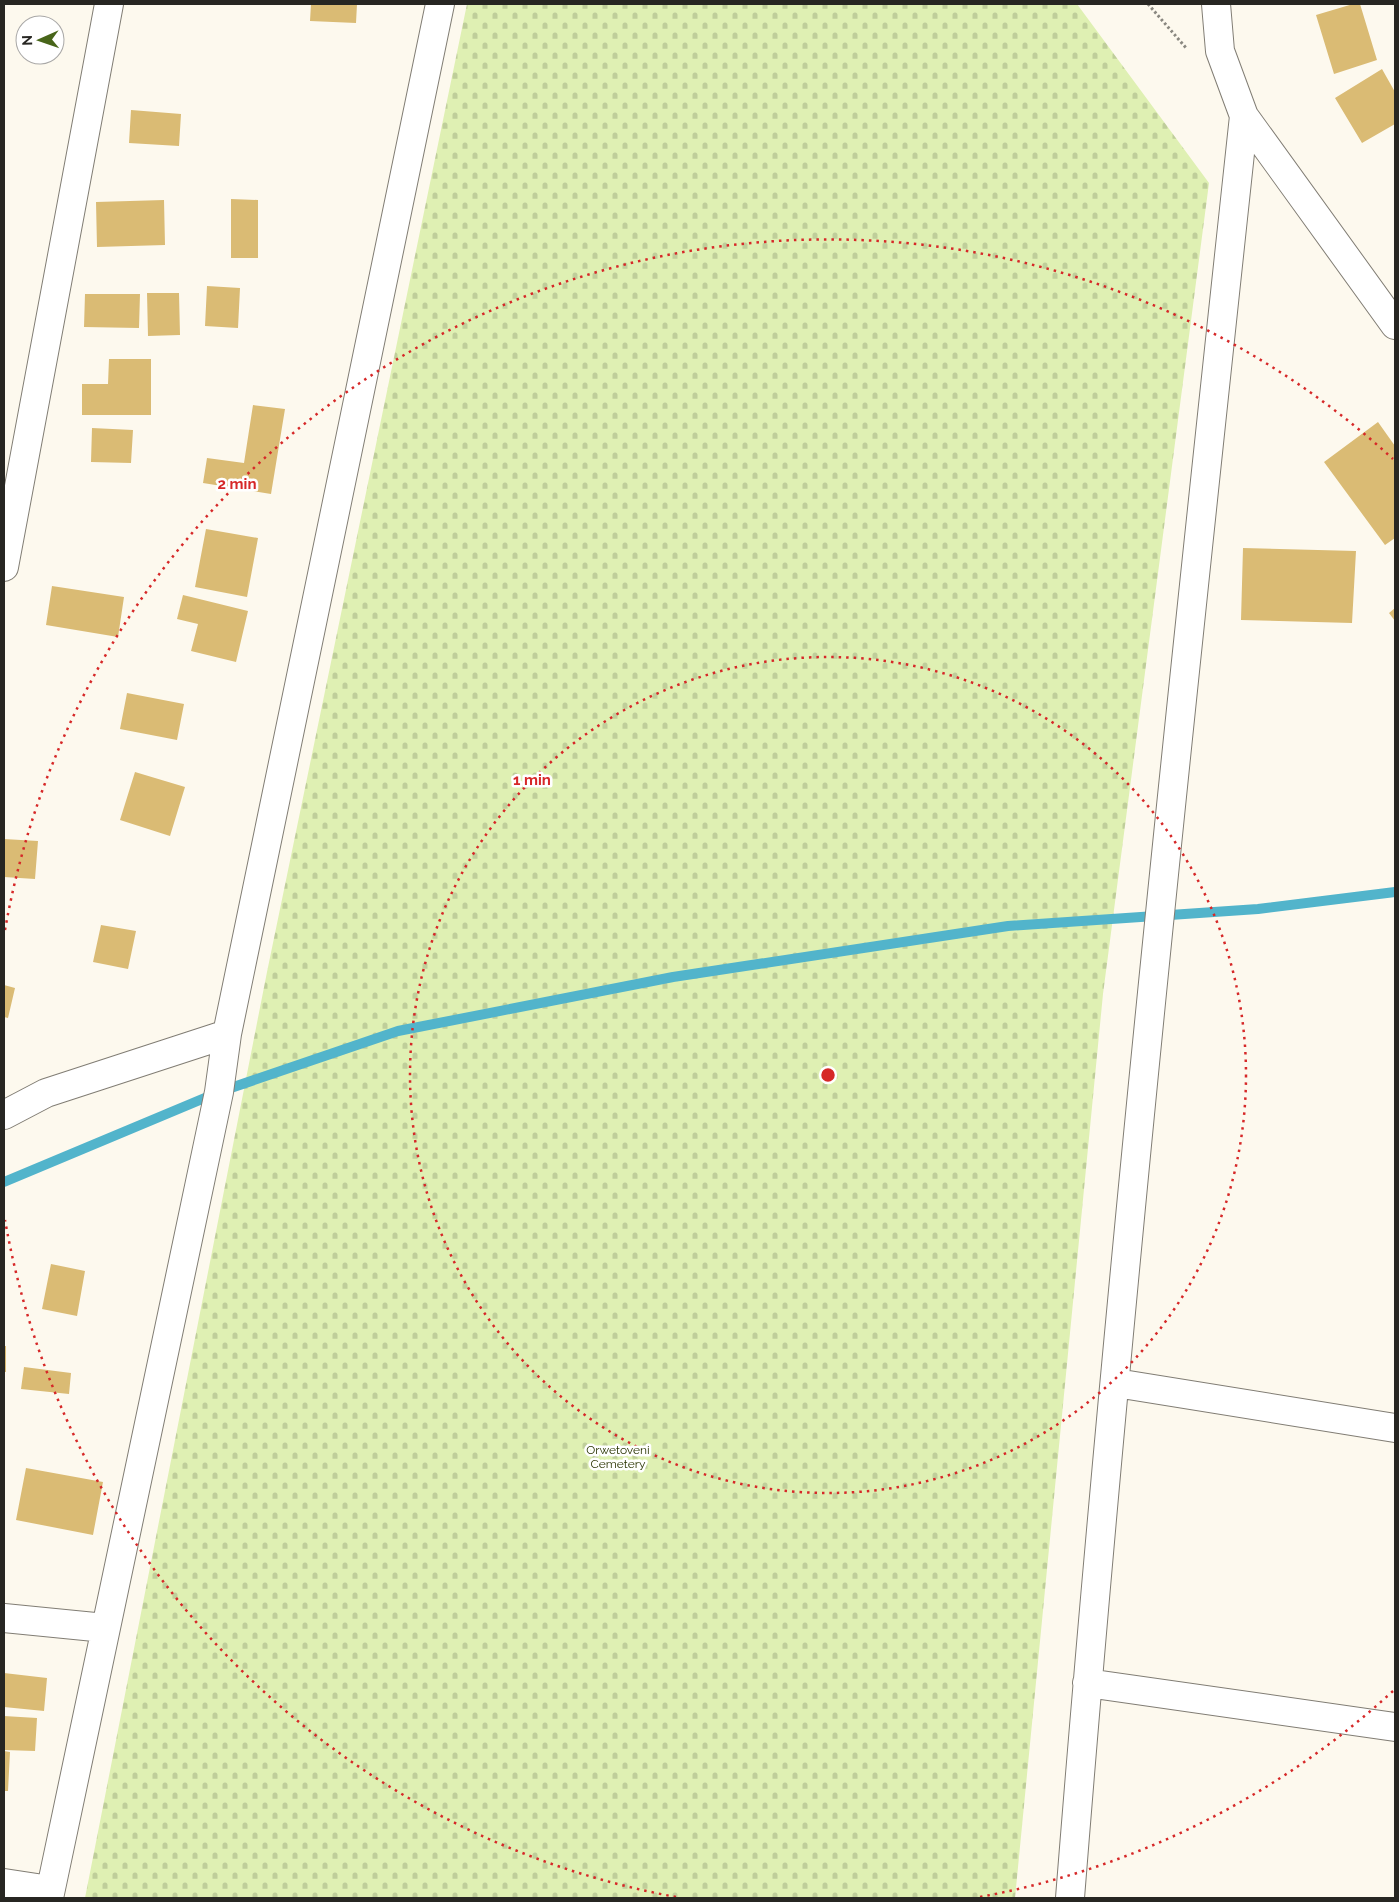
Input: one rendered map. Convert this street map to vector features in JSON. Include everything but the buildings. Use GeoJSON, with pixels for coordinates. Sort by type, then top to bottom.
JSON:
{"type":"FeatureCollection","features":[{"type":"Feature","properties":{"kind":"street"},"geometry":{"type":"LineString","coordinates":[[4,567],[109,4]]}},
{"type":"Feature","properties":{"kind":"street"},"geometry":{"type":"LineString","coordinates":[[4,1883],[50,1894],[219,1092],[227,1034],[440,4]]}},
{"type":"Feature","properties":{"kind":"street"},"geometry":{"type":"LineString","coordinates":[[1216,4],[1220,51],[1244,116],[1395,325]]}},
{"type":"Feature","properties":{"kind":"street"},"geometry":{"type":"LineString","coordinates":[[1070,1898],[1087,1683],[1158,915],[1244,116]]}},
{"type":"Feature","properties":{"kind":"street"},"geometry":{"type":"LineString","coordinates":[[4,1115],[46,1093],[227,1034]]}},
{"type":"Feature","properties":{"kind":"street"},"geometry":{"type":"LineString","coordinates":[[1116,1383],[1395,1428]]}},
{"type":"Feature","properties":{"kind":"street"},"geometry":{"type":"LineString","coordinates":[[4,1618],[105,1628]]}},
{"type":"Feature","properties":{"kind":"street"},"geometry":{"type":"LineString","coordinates":[[1087,1683],[1395,1727]]}},
{"type":"Feature","properties":{"kind":"green space","name":"Orwetoveni Cemetery"},"geometry":{"type":"Polygon","coordinates":[[[467,4],[1077,4],[1209,183],[1103,994],[1015,1898],[85,1898],[267,972],[467,4]]]}},
{"type":"Feature","properties":{"kind":"waterway"},"geometry":{"type":"LineString","coordinates":[[4,1182],[219,1092],[398,1031],[673,977],[1008,926],[1258,909],[1395,892]]}}]}
